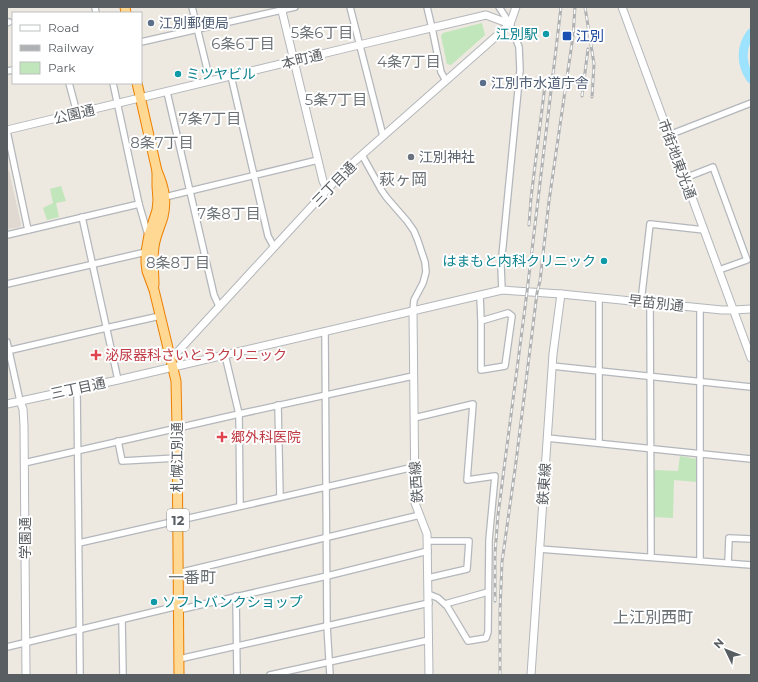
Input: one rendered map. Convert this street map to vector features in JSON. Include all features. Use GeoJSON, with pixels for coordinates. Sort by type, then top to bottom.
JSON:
{"type":"FeatureCollection","features":[{"type":"Feature","properties":{"kind":"highway","name":"札幌江別通"},"geometry":{"type":"LineString","coordinates":[[137,84],[157,171],[163,184],[165,197],[163,217],[154,245],[154,290]]}},
{"type":"Feature","properties":{"kind":"highway","name":"札幌江別通"},"geometry":{"type":"LineString","coordinates":[[157,171],[157,210],[149,235],[146,262],[147,271],[154,290],[176,381],[178,428],[179,675]]}},
{"type":"Feature","properties":{"kind":"street"},"geometry":{"type":"LineString","coordinates":[[192,7],[210,81]]}},
{"type":"Feature","properties":{"kind":"street"},"geometry":{"type":"LineString","coordinates":[[142,42],[198,30],[282,8],[295,7]]}},
{"type":"Feature","properties":{"kind":"street"},"geometry":{"type":"LineString","coordinates":[[350,7],[383,136]]}},
{"type":"Feature","properties":{"kind":"street"},"geometry":{"type":"LineString","coordinates":[[427,7],[441,72],[446,81]]}},
{"type":"Feature","properties":{"kind":"street"},"geometry":{"type":"LineString","coordinates":[[499,7],[510,24],[519,47],[520,70],[501,266],[502,290]]}},
{"type":"Feature","properties":{"kind":"street"},"geometry":{"type":"LineString","coordinates":[[510,24],[516,7]]}},
{"type":"Feature","properties":{"kind":"street","name":"市街地東光通"},"geometry":{"type":"LineString","coordinates":[[622,7],[751,358]]}},
{"type":"Feature","properties":{"kind":"street"},"geometry":{"type":"LineString","coordinates":[[282,8],[323,182],[327,189]]}},
{"type":"Feature","properties":{"kind":"street","name":"本町通"},"geometry":{"type":"LineString","coordinates":[[140,98],[486,15],[510,24]]}},
{"type":"Feature","properties":{"kind":"street","name":"三丁目通"},"geometry":{"type":"LineString","coordinates":[[7,404],[118,380],[172,362],[219,306],[347,168],[510,24]]}},
{"type":"Feature","properties":{"kind":"street"},"geometry":{"type":"LineString","coordinates":[[232,76],[268,236],[274,247]]}},
{"type":"Feature","properties":{"kind":"street"},"geometry":{"type":"LineString","coordinates":[[70,84],[77,113]]}},
{"type":"Feature","properties":{"kind":"street"},"geometry":{"type":"LineString","coordinates":[[113,84],[139,204],[149,235]]}},
{"type":"Feature","properties":{"kind":"street"},"geometry":{"type":"LineString","coordinates":[[166,92],[214,295],[219,306]]}},
{"type":"Feature","properties":{"kind":"street","name":"公園通"},"geometry":{"type":"LineString","coordinates":[[7,131],[140,98]]}},
{"type":"Feature","properties":{"kind":"street"},"geometry":{"type":"LineString","coordinates":[[669,135],[751,103]]}},
{"type":"Feature","properties":{"kind":"street"},"geometry":{"type":"LineString","coordinates":[[7,131],[28,230]]}},
{"type":"Feature","properties":{"kind":"street"},"geometry":{"type":"LineString","coordinates":[[362,155],[382,191],[414,231],[425,262],[426,272],[423,283],[414,300],[413,311]]}},
{"type":"Feature","properties":{"kind":"street"},"geometry":{"type":"LineString","coordinates":[[165,197],[318,160]]}},
{"type":"Feature","properties":{"kind":"street"},"geometry":{"type":"LineString","coordinates":[[684,178],[713,167],[748,260],[719,270]]}},
{"type":"Feature","properties":{"kind":"street"},"geometry":{"type":"LineString","coordinates":[[7,235],[139,204]]}},
{"type":"Feature","properties":{"kind":"street"},"geometry":{"type":"LineString","coordinates":[[82,217],[118,380]]}},
{"type":"Feature","properties":{"kind":"street"},"geometry":{"type":"LineString","coordinates":[[640,302],[650,224],[704,230]]}},
{"type":"Feature","properties":{"kind":"street"},"geometry":{"type":"LineString","coordinates":[[7,284],[146,252]]}},
{"type":"Feature","properties":{"kind":"street","name":"早苗別通"},"geometry":{"type":"LineString","coordinates":[[172,362],[226,354],[502,290],[561,294],[700,308],[734,310],[751,309]]}},
{"type":"Feature","properties":{"kind":"street","name":"鉄東線"},"geometry":{"type":"LineString","coordinates":[[531,675],[552,366],[561,294]]}},
{"type":"Feature","properties":{"kind":"street"},"geometry":{"type":"LineString","coordinates":[[480,296],[481,370],[505,366],[512,316],[508,313],[481,321]]}},
{"type":"Feature","properties":{"kind":"street"},"geometry":{"type":"LineString","coordinates":[[599,298],[599,443]]}},
{"type":"Feature","properties":{"kind":"street"},"geometry":{"type":"LineString","coordinates":[[650,303],[651,557]]}},
{"type":"Feature","properties":{"kind":"street"},"geometry":{"type":"LineString","coordinates":[[700,308],[700,561]]}},
{"type":"Feature","properties":{"kind":"street","name":"鉄西線"},"geometry":{"type":"LineString","coordinates":[[413,311],[415,503],[427,534],[428,541],[429,675]]}},
{"type":"Feature","properties":{"kind":"street"},"geometry":{"type":"LineString","coordinates":[[8,351],[160,316]]}},
{"type":"Feature","properties":{"kind":"street"},"geometry":{"type":"LineString","coordinates":[[325,332],[327,626],[330,675]]}},
{"type":"Feature","properties":{"kind":"street"},"geometry":{"type":"LineString","coordinates":[[7,342],[20,401]]}},
{"type":"Feature","properties":{"kind":"street"},"geometry":{"type":"LineString","coordinates":[[226,354],[238,414],[240,506]]}},
{"type":"Feature","properties":{"kind":"street"},"geometry":{"type":"LineString","coordinates":[[552,366],[751,387]]}},
{"type":"Feature","properties":{"kind":"street"},"geometry":{"type":"LineString","coordinates":[[24,463],[413,376]]}},
{"type":"Feature","properties":{"kind":"street"},"geometry":{"type":"LineString","coordinates":[[77,388],[80,675]]}},
{"type":"Feature","properties":{"kind":"street","name":"学園通"},"geometry":{"type":"LineString","coordinates":[[20,401],[24,412],[26,675]]}},
{"type":"Feature","properties":{"kind":"street"},"geometry":{"type":"LineString","coordinates":[[414,418],[473,404],[467,480],[495,476],[489,540],[488,632],[486,638],[468,641],[445,604],[438,598],[428,594]]}},
{"type":"Feature","properties":{"kind":"street"},"geometry":{"type":"LineString","coordinates":[[278,405],[280,497]]}},
{"type":"Feature","properties":{"kind":"street"},"geometry":{"type":"LineString","coordinates":[[547,438],[751,459]]}},
{"type":"Feature","properties":{"kind":"street"},"geometry":{"type":"LineString","coordinates":[[118,442],[122,461],[177,458]]}},
{"type":"Feature","properties":{"kind":"street"},"geometry":{"type":"LineString","coordinates":[[79,543],[414,467]]}},
{"type":"Feature","properties":{"kind":"street"},"geometry":{"type":"LineString","coordinates":[[178,573],[420,515]]}},
{"type":"Feature","properties":{"kind":"street"},"geometry":{"type":"LineString","coordinates":[[728,563],[729,538],[751,539]]}},
{"type":"Feature","properties":{"kind":"street"},"geometry":{"type":"LineString","coordinates":[[428,541],[469,542],[467,570],[428,578]]}},
{"type":"Feature","properties":{"kind":"street"},"geometry":{"type":"LineString","coordinates":[[539,549],[751,565]]}},
{"type":"Feature","properties":{"kind":"street"},"geometry":{"type":"LineString","coordinates":[[7,647],[122,620],[327,576],[428,551]]}},
{"type":"Feature","properties":{"kind":"street"},"geometry":{"type":"LineString","coordinates":[[445,604],[488,592]]}},
{"type":"Feature","properties":{"kind":"street"},"geometry":{"type":"LineString","coordinates":[[236,596],[237,675]]}},
{"type":"Feature","properties":{"kind":"street"},"geometry":{"type":"LineString","coordinates":[[179,659],[428,603]]}},
{"type":"Feature","properties":{"kind":"street"},"geometry":{"type":"LineString","coordinates":[[122,620],[122,675]]}},
{"type":"Feature","properties":{"kind":"street"},"geometry":{"type":"LineString","coordinates":[[270,675],[429,640]]}},
{"type":"Feature","properties":{"kind":"shaded area"},"geometry":{"type":"Polygon","coordinates":[[[9,171],[21,224],[20,227],[7,229],[7,172],[9,171]]]}},
{"type":"Feature","properties":{"kind":"green space"},"geometry":{"type":"Polygon","coordinates":[[[482,23],[485,35],[451,65],[447,64],[441,36],[443,33],[482,23]]]}},
{"type":"Feature","properties":{"kind":"green space"},"geometry":{"type":"Polygon","coordinates":[[[61,186],[66,201],[56,203],[59,217],[47,220],[43,208],[53,203],[50,189],[61,186]]]}},
{"type":"Feature","properties":{"kind":"green space"},"geometry":{"type":"Polygon","coordinates":[[[680,456],[697,459],[696,482],[674,480],[673,518],[654,517],[654,470],[678,471],[680,456]]]}},
{"type":"Feature","properties":{"kind":"waterway"},"geometry":{"type":"LineString","coordinates":[[751,33],[747,38],[743,56],[745,68],[751,79]]}},
{"type":"Feature","properties":{"kind":"railway"},"geometry":{"type":"LineString","coordinates":[[495,601],[495,554],[498,515],[527,292],[561,7]]}},
{"type":"Feature","properties":{"kind":"railway"},"geometry":{"type":"LineString","coordinates":[[500,675],[502,562],[537,293],[540,281],[549,201],[573,36],[575,7]]}},
{"type":"Feature","properties":{"kind":"railway"},"geometry":{"type":"LineString","coordinates":[[585,7],[594,64],[592,97]]}},
{"type":"Feature","properties":{"kind":"railway"},"geometry":{"type":"LineString","coordinates":[[582,96],[588,49]]}},
{"type":"Feature","properties":{"kind":"railway"},"geometry":{"type":"LineString","coordinates":[[529,225],[545,85]]}},
{"type":"Feature","properties":{"kind":"place","name":"江別郵便局"},"geometry":{"type":"Point","coordinates":[151,23]}},
{"type":"Feature","properties":{"kind":"place","name":"江別駅"},"geometry":{"type":"Point","coordinates":[546,34]}},
{"type":"Feature","properties":{"kind":"place","name":"江別"},"geometry":{"type":"Point","coordinates":[567,36]}},
{"type":"Feature","properties":{"kind":"place","name":"ミツヤビル"},"geometry":{"type":"Point","coordinates":[178,74]}},
{"type":"Feature","properties":{"kind":"place","name":"江別市水道庁舎"},"geometry":{"type":"Point","coordinates":[483,83]}},
{"type":"Feature","properties":{"kind":"place","name":"江別神社"},"geometry":{"type":"Point","coordinates":[411,157]}},
{"type":"Feature","properties":{"kind":"place","name":"はまもと内科クリニック"},"geometry":{"type":"Point","coordinates":[604,261]}},
{"type":"Feature","properties":{"kind":"place","name":"泌尿器科さいとうクリニック"},"geometry":{"type":"Point","coordinates":[96,355]}},
{"type":"Feature","properties":{"kind":"place","name":"郷外科医院"},"geometry":{"type":"Point","coordinates":[222,437]}},
{"type":"Feature","properties":{"kind":"place","name":"ソフトバンクショップ"},"geometry":{"type":"Point","coordinates":[154,602]}},
{"type":"Feature","properties":{"kind":"district","name":"5条6丁目"},"geometry":{"type":"Point","coordinates":[322,33]}},
{"type":"Feature","properties":{"kind":"district","name":"6条6丁目"},"geometry":{"type":"Point","coordinates":[243,44]}},
{"type":"Feature","properties":{"kind":"district","name":"4条7丁目"},"geometry":{"type":"Point","coordinates":[409,62]}},
{"type":"Feature","properties":{"kind":"district","name":"5条7丁目"},"geometry":{"type":"Point","coordinates":[336,100]}},
{"type":"Feature","properties":{"kind":"district","name":"7条7丁目"},"geometry":{"type":"Point","coordinates":[210,119]}},
{"type":"Feature","properties":{"kind":"district","name":"8条7丁目"},"geometry":{"type":"Point","coordinates":[162,143]}},
{"type":"Feature","properties":{"kind":"district","name":"萩ヶ岡"},"geometry":{"type":"Point","coordinates":[403,179]}},
{"type":"Feature","properties":{"kind":"district","name":"7条8丁目"},"geometry":{"type":"Point","coordinates":[229,214]}},
{"type":"Feature","properties":{"kind":"district","name":"8条8丁目"},"geometry":{"type":"Point","coordinates":[178,263]}},
{"type":"Feature","properties":{"kind":"district","name":"一番町"},"geometry":{"type":"Point","coordinates":[192,577]}},
{"type":"Feature","properties":{"kind":"district","name":"上江別西町"},"geometry":{"type":"Point","coordinates":[653,617]}}]}
